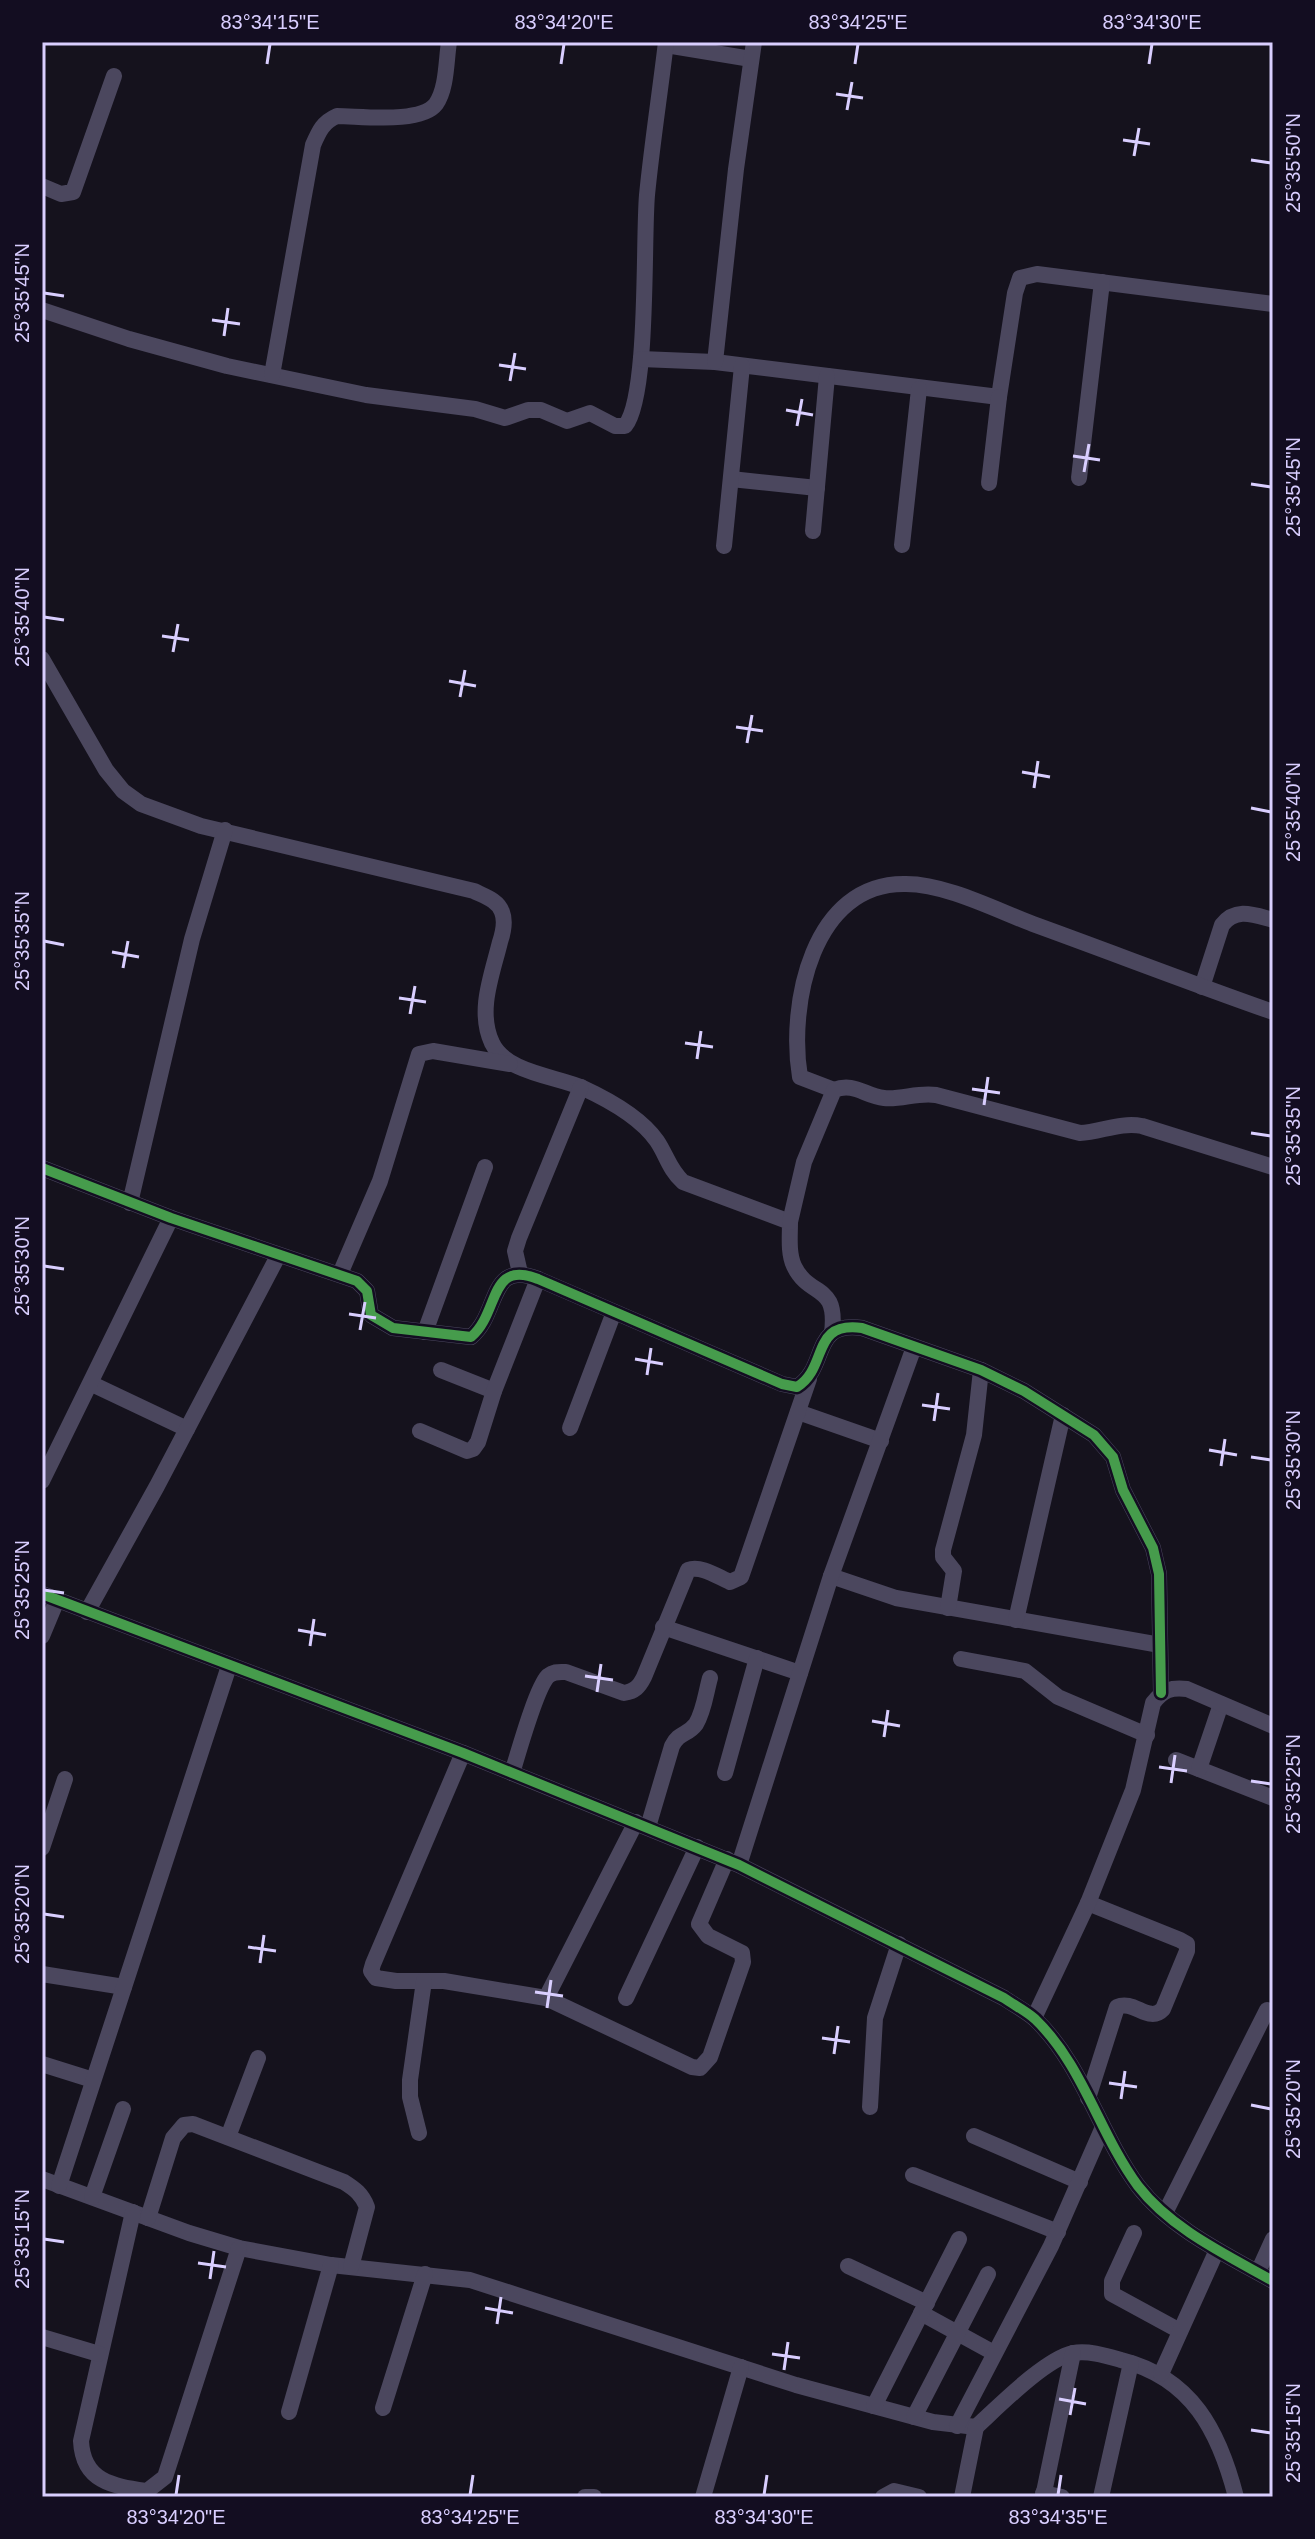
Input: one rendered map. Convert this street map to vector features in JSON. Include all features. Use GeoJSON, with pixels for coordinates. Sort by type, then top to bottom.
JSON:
{"type":"FeatureCollection","features":[{"type":"Feature","properties":{"kind":"street"},"geometry":{"type":"LineString","coordinates":[[272,375],[313,145],[319,131],[327,121],[337,116],[412,117],[425,114],[435,106],[441,94],[449,42]]}},
{"type":"Feature","properties":{"kind":"street"},"geometry":{"type":"LineString","coordinates":[[715,362],[754,42]]}},
{"type":"Feature","properties":{"kind":"street"},"geometry":{"type":"LineString","coordinates":[[42,310],[183,354],[366,395],[475,409],[505,418],[535,409],[567,421],[585,414],[596,414],[615,426],[625,426],[633,411],[641,359],[647,199],[666,44],[751,59]]}},
{"type":"Feature","properties":{"kind":"street"},"geometry":{"type":"LineString","coordinates":[[42,186],[61,194],[73,192],[114,76]]}},
{"type":"Feature","properties":{"kind":"street"},"geometry":{"type":"LineString","coordinates":[[989,483],[999,397],[1020,278],[1037,274],[1273,304]]}},
{"type":"Feature","properties":{"kind":"street"},"geometry":{"type":"LineString","coordinates":[[1079,478],[1102,282]]}},
{"type":"Feature","properties":{"kind":"street"},"geometry":{"type":"LineString","coordinates":[[641,359],[715,362],[999,397]]}},
{"type":"Feature","properties":{"kind":"street"},"geometry":{"type":"LineString","coordinates":[[724,546],[742,366]]}},
{"type":"Feature","properties":{"kind":"street"},"geometry":{"type":"LineString","coordinates":[[813,531],[827,376]]}},
{"type":"Feature","properties":{"kind":"street"},"geometry":{"type":"LineString","coordinates":[[902,545],[919,389]]}},
{"type":"Feature","properties":{"kind":"street"},"geometry":{"type":"LineString","coordinates":[[731,479],[817,488]]}},
{"type":"Feature","properties":{"kind":"street"},"geometry":{"type":"LineString","coordinates":[[42,659],[106,770],[123,791],[141,804],[169,816],[474,891],[492,899],[502,911],[504,928],[486,1001],[485,1018],[498,1053],[515,1065]]}},
{"type":"Feature","properties":{"kind":"street"},"geometry":{"type":"LineString","coordinates":[[130,1203],[192,939],[225,830]]}},
{"type":"Feature","properties":{"kind":"street"},"geometry":{"type":"LineString","coordinates":[[1273,1012],[963,897],[908,883],[867,892],[835,915],[815,946],[802,989],[799,1012],[800,1077],[834,1090],[850,1087],[886,1099],[917,1093],[936,1095],[1080,1133],[1095,1133],[1128,1124],[1142,1126],[1273,1167]]}},
{"type":"Feature","properties":{"kind":"street"},"geometry":{"type":"LineString","coordinates":[[1202,987],[1222,925],[1228,917],[1238,913],[1273,920]]}},
{"type":"Feature","properties":{"kind":"street"},"geometry":{"type":"LineString","coordinates":[[340,1274],[388,1160],[419,1054],[433,1051],[515,1065],[581,1087],[608,1100],[652,1134],[672,1172],[683,1182],[790,1222]]}},
{"type":"Feature","properties":{"kind":"street"},"geometry":{"type":"LineString","coordinates":[[520,1273],[515,1251],[519,1238],[581,1087]]}},
{"type":"Feature","properties":{"kind":"street"},"geometry":{"type":"LineString","coordinates":[[832,1333],[834,1313],[831,1302],[803,1278],[791,1258],[790,1222],[804,1162],[834,1090]]}},
{"type":"Feature","properties":{"kind":"street"},"geometry":{"type":"LineString","coordinates":[[425,1332],[485,1167]]}},
{"type":"Feature","properties":{"kind":"street"},"geometry":{"type":"LineString","coordinates":[[42,1168],[171,1218],[357,1281],[367,1291],[371,1315],[393,1328],[471,1337],[487,1319],[500,1284],[507,1276],[520,1273],[782,1384],[797,1387],[809,1379]]}},
{"type":"Feature","properties":{"kind":"street"},"geometry":{"type":"LineString","coordinates":[[42,1481],[171,1218]]}},
{"type":"Feature","properties":{"kind":"street"},"geometry":{"type":"LineString","coordinates":[[87,1612],[278,1256]]}},
{"type":"Feature","properties":{"kind":"street"},"geometry":{"type":"LineString","coordinates":[[420,1431],[467,1451],[473,1449],[538,1279]]}},
{"type":"Feature","properties":{"kind":"street"},"geometry":{"type":"LineString","coordinates":[[570,1428],[614,1312]]}},
{"type":"Feature","properties":{"kind":"street"},"geometry":{"type":"LineString","coordinates":[[512,1773],[541,1689],[550,1674],[566,1672],[624,1693],[632,1692],[639,1687],[688,1570],[694,1568],[730,1582],[741,1577],[823,1345],[832,1333],[846,1326],[862,1328],[981,1370],[1033,1395],[1094,1435],[1113,1457],[1123,1490],[1153,1548],[1159,1574],[1161,1693]]}},
{"type":"Feature","properties":{"kind":"street"},"geometry":{"type":"LineString","coordinates":[[463,1753],[371,1971],[376,1978],[444,1981],[546,1998],[692,2067],[700,2068],[710,2057],[743,1962],[742,1953],[708,1936],[699,1924],[733,1862],[914,1347]]}},
{"type":"Feature","properties":{"kind":"street"},"geometry":{"type":"LineString","coordinates":[[441,1370],[494,1391]]}},
{"type":"Feature","properties":{"kind":"street"},"geometry":{"type":"LineString","coordinates":[[948,1608],[954,1571],[943,1557],[943,1550],[974,1435],[981,1370]]}},
{"type":"Feature","properties":{"kind":"street"},"geometry":{"type":"LineString","coordinates":[[92,1384],[187,1429]]}},
{"type":"Feature","properties":{"kind":"street"},"geometry":{"type":"LineString","coordinates":[[798,1412],[881,1441]]}},
{"type":"Feature","properties":{"kind":"street"},"geometry":{"type":"LineString","coordinates":[[1016,1620],[1063,1415]]}},
{"type":"Feature","properties":{"kind":"street"},"geometry":{"type":"LineString","coordinates":[[831,1576],[896,1598],[1160,1645]]}},
{"type":"Feature","properties":{"kind":"street"},"geometry":{"type":"LineString","coordinates":[[42,1636],[50,1597],[463,1753],[733,1862],[1004,1998],[1034,2018],[1069,2061],[1116,2153],[1140,2188],[1165,2213],[1217,2250],[1266,2276],[1273,2239]]}},
{"type":"Feature","properties":{"kind":"street"},"geometry":{"type":"LineString","coordinates":[[663,1627],[800,1673]]}},
{"type":"Feature","properties":{"kind":"street"},"geometry":{"type":"LineString","coordinates":[[725,1773],[757,1658]]}},
{"type":"Feature","properties":{"kind":"street"},"geometry":{"type":"LineString","coordinates":[[961,1659],[1025,1671],[1058,1697],[1147,1735]]}},
{"type":"Feature","properties":{"kind":"street"},"geometry":{"type":"LineString","coordinates":[[59,2186],[229,1666]]}},
{"type":"Feature","properties":{"kind":"street"},"geometry":{"type":"LineString","coordinates":[[546,1998],[642,1824],[672,1746],[679,1735],[698,1720],[710,1678]]}},
{"type":"Feature","properties":{"kind":"street"},"geometry":{"type":"LineString","coordinates":[[1034,2018],[1088,1903],[1133,1790],[1153,1703],[1161,1693],[1173,1688],[1187,1689],[1273,1726]]}},
{"type":"Feature","properties":{"kind":"street"},"geometry":{"type":"LineString","coordinates":[[1199,1769],[1221,1704]]}},
{"type":"Feature","properties":{"kind":"street"},"geometry":{"type":"LineString","coordinates":[[1176,1760],[1273,1798]]}},
{"type":"Feature","properties":{"kind":"street"},"geometry":{"type":"LineString","coordinates":[[42,1848],[65,1779]]}},
{"type":"Feature","properties":{"kind":"street"},"geometry":{"type":"LineString","coordinates":[[626,1998],[697,1847]]}},
{"type":"Feature","properties":{"kind":"street"},"geometry":{"type":"LineString","coordinates":[[1088,1903],[1187,1944],[1187,1951],[1163,2009],[1158,2014],[1153,2015],[1130,2005],[1117,2007],[1088,2098]]}},
{"type":"Feature","properties":{"kind":"street"},"geometry":{"type":"LineString","coordinates":[[870,2107],[875,2018],[899,1944]]}},
{"type":"Feature","properties":{"kind":"street"},"geometry":{"type":"LineString","coordinates":[[42,1974],[124,1987]]}},
{"type":"Feature","properties":{"kind":"street"},"geometry":{"type":"LineString","coordinates":[[419,2133],[410,2097],[410,2080],[424,1981]]}},
{"type":"Feature","properties":{"kind":"street"},"geometry":{"type":"LineString","coordinates":[[1165,2213],[1267,2010]]}},
{"type":"Feature","properties":{"kind":"street"},"geometry":{"type":"LineString","coordinates":[[228,2137],[258,2058]]}},
{"type":"Feature","properties":{"kind":"street"},"geometry":{"type":"LineString","coordinates":[[42,2064],[93,2080]]}},
{"type":"Feature","properties":{"kind":"street"},"geometry":{"type":"LineString","coordinates":[[92,2197],[123,2109]]}},
{"type":"Feature","properties":{"kind":"street"},"geometry":{"type":"LineString","coordinates":[[239,2248],[165,2477],[147,2491],[115,2486],[93,2473],[82,2459],[81,2441],[99,2354],[141,2215],[178,2129],[193,2124],[344,2182],[364,2198],[367,2207],[351,2267]]}},
{"type":"Feature","properties":{"kind":"street"},"geometry":{"type":"LineString","coordinates":[[957,2426],[1058,2232],[1103,2127]]}},
{"type":"Feature","properties":{"kind":"street"},"geometry":{"type":"LineString","coordinates":[[974,2136],[1080,2182]]}},
{"type":"Feature","properties":{"kind":"street"},"geometry":{"type":"LineString","coordinates":[[913,2175],[1058,2232]]}},
{"type":"Feature","properties":{"kind":"street"},"geometry":{"type":"LineString","coordinates":[[42,2179],[239,2248],[331,2265],[470,2280],[874,2406],[957,2426],[976,2427]]}},
{"type":"Feature","properties":{"kind":"street"},"geometry":{"type":"LineString","coordinates":[[1134,2233],[1112,2281],[1112,2294],[1180,2331]]}},
{"type":"Feature","properties":{"kind":"street"},"geometry":{"type":"LineString","coordinates":[[874,2406],[959,2239]]}},
{"type":"Feature","properties":{"kind":"street"},"geometry":{"type":"LineString","coordinates":[[1161,2374],[1217,2250]]}},
{"type":"Feature","properties":{"kind":"street"},"geometry":{"type":"LineString","coordinates":[[289,2412],[331,2265]]}},
{"type":"Feature","properties":{"kind":"street"},"geometry":{"type":"LineString","coordinates":[[848,2266],[924,2308],[994,2353]]}},
{"type":"Feature","properties":{"kind":"street"},"geometry":{"type":"LineString","coordinates":[[383,2408],[425,2274]]}},
{"type":"Feature","properties":{"kind":"street"},"geometry":{"type":"LineString","coordinates":[[914,2417],[988,2274]]}},
{"type":"Feature","properties":{"kind":"street"},"geometry":{"type":"LineString","coordinates":[[42,2337],[99,2354]]}},
{"type":"Feature","properties":{"kind":"street"},"geometry":{"type":"LineString","coordinates":[[962,2497],[976,2427],[1047,2365],[1073,2353],[1100,2355],[1131,2363],[1161,2374],[1185,2391],[1219,2445],[1236,2497]]}},
{"type":"Feature","properties":{"kind":"street"},"geometry":{"type":"LineString","coordinates":[[1062,2497],[1043,2495],[1073,2353]]}},
{"type":"Feature","properties":{"kind":"street"},"geometry":{"type":"LineString","coordinates":[[1101,2497],[1131,2363]]}},
{"type":"Feature","properties":{"kind":"street"},"geometry":{"type":"LineString","coordinates":[[703,2497],[741,2367]]}},
{"type":"Feature","properties":{"kind":"street"},"geometry":{"type":"LineString","coordinates":[[883,2497],[894,2491],[919,2497]]}},
{"type":"Feature","properties":{"kind":"street"},"geometry":{"type":"LineString","coordinates":[[585,2497],[594,2497]]}},
{"type":"Feature","properties":{"kind":"cycle path"},"geometry":{"type":"LineString","coordinates":[[42,1168],[171,1218],[357,1281],[367,1291],[371,1315],[393,1328],[471,1337],[487,1315],[502,1282],[511,1276],[522,1275],[538,1279],[782,1384],[797,1387],[807,1378],[827,1338],[834,1331],[846,1328],[862,1328],[981,1370],[1024,1391],[1094,1435],[1113,1457],[1123,1490],[1153,1548],[1159,1574],[1161,1693]]}},
{"type":"Feature","properties":{"kind":"cycle path"},"geometry":{"type":"LineString","coordinates":[[42,1594],[463,1753],[739,1865],[1004,1998],[1031,2016],[1052,2037],[1078,2078],[1124,2165],[1151,2201],[1201,2240],[1273,2281]]}}]}
